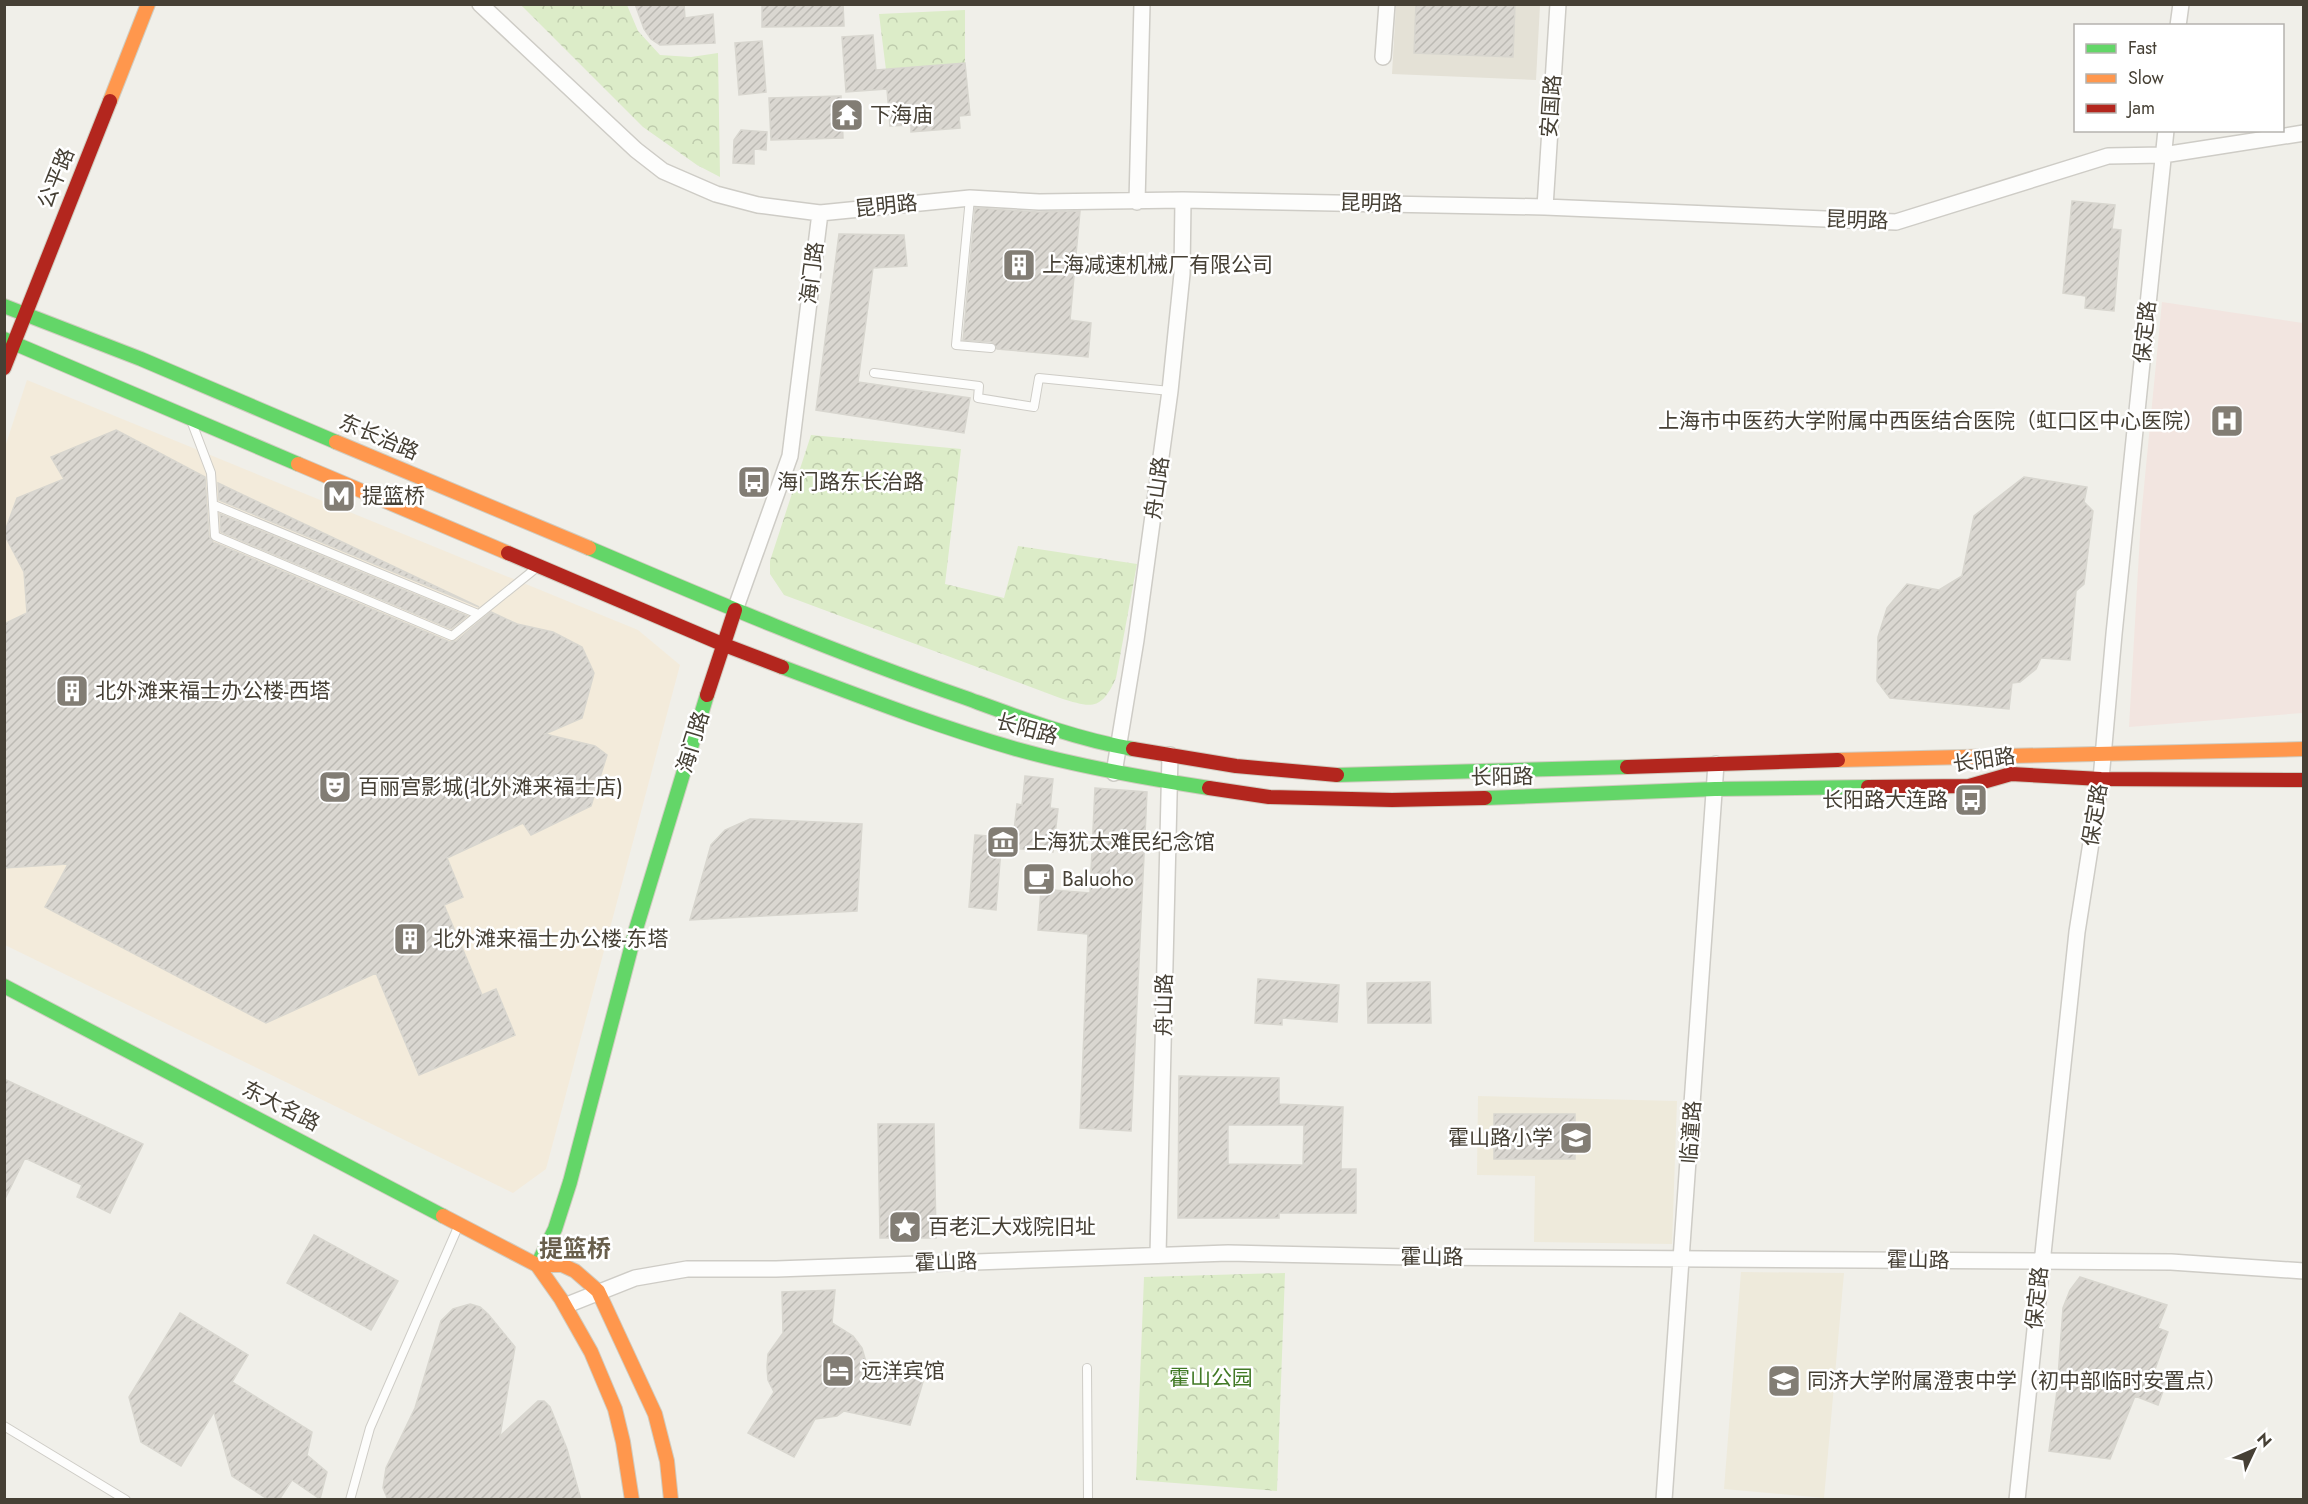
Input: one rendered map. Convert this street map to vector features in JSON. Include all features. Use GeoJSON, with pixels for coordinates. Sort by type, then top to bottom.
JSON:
{"type":"FeatureCollection","features":[{"type":"Feature","properties":{"kind":"main road","name":"公平路"},"geometry":{"type":"LineString","coordinates":[[4,368],[9,341],[25,314],[148,4]]}},
{"type":"Feature","properties":{"kind":"main road","name":"东长治路"},"geometry":{"type":"LineString","coordinates":[[4,306],[141,358],[735,610]]}},
{"type":"Feature","properties":{"kind":"main road"},"geometry":{"type":"LineString","coordinates":[[9,341],[722,644]]}},
{"type":"Feature","properties":{"kind":"main road","name":"长阳路"},"geometry":{"type":"LineString","coordinates":[[735,610],[916,681],[1028,720],[1118,746],[1236,766],[1344,776],[2103,752],[2304,749]]}},
{"type":"Feature","properties":{"kind":"main road","name":"海门路"},"geometry":{"type":"LineString","coordinates":[[537,1265],[555,1229],[570,1182],[636,929],[722,644],[735,610]]}},
{"type":"Feature","properties":{"kind":"main road","name":"长阳路"},"geometry":{"type":"LineString","coordinates":[[722,644],[967,734],[1017,749],[1114,773],[1269,797],[1392,800],[1545,797],[1715,789],[1969,786],[2011,774],[2101,779],[2304,780]]}},
{"type":"Feature","properties":{"kind":"main road","name":"东大名路"},"geometry":{"type":"LineString","coordinates":[[4,986],[537,1265],[567,1305],[591,1349],[616,1411],[632,1500]]}},
{"type":"Feature","properties":{"kind":"main road","name":"东大名路"},"geometry":{"type":"LineString","coordinates":[[537,1265],[562,1265],[575,1271],[598,1291],[656,1414],[667,1461],[670,1500]]}},
{"type":"Feature","properties":{"kind":"street","name":"昆明路"},"geometry":{"type":"LineString","coordinates":[[480,4],[491,11],[636,150],[663,171],[716,194],[758,205],[819,213],[970,198],[1039,202],[1183,200],[1545,207],[1896,222],[2108,156],[2163,155],[2304,133]]}},
{"type":"Feature","properties":{"kind":"street"},"geometry":{"type":"LineString","coordinates":[[1137,201],[1142,4]]}},
{"type":"Feature","properties":{"kind":"street"},"geometry":{"type":"LineString","coordinates":[[1383,57],[1387,4]]}},
{"type":"Feature","properties":{"kind":"street","name":"安国路"},"geometry":{"type":"LineString","coordinates":[[1545,207],[1558,4]]}},
{"type":"Feature","properties":{"kind":"street"},"geometry":{"type":"LineString","coordinates":[[2178,24],[2181,4]]}},
{"type":"Feature","properties":{"kind":"street","name":"保定路"},"geometry":{"type":"LineString","coordinates":[[2017,1500],[2040,1262],[2077,932],[2101,779],[2166,132]]}},
{"type":"Feature","properties":{"kind":"street","name":"舟山路"},"geometry":{"type":"LineString","coordinates":[[1114,773],[1136,640],[1170,391],[1182,274],[1183,200]]}},
{"type":"Feature","properties":{"kind":"street","name":"海门路"},"geometry":{"type":"LineString","coordinates":[[735,610],[790,456],[819,213]]}},
{"type":"Feature","properties":{"kind":"street","name":"舟山路"},"geometry":{"type":"LineString","coordinates":[[1158,1255],[1170,755]]}},
{"type":"Feature","properties":{"kind":"street","name":"临潼路"},"geometry":{"type":"LineString","coordinates":[[1665,1500],[1716,764]]}},
{"type":"Feature","properties":{"kind":"street","name":"霍山路"},"geometry":{"type":"LineString","coordinates":[[567,1305],[635,1278],[687,1269],[776,1269],[1228,1253],[1410,1257],[2171,1262],[2304,1270]]}},
{"type":"Feature","properties":{"kind":"lane"},"geometry":{"type":"LineString","coordinates":[[970,198],[956,345],[991,348]]}},
{"type":"Feature","properties":{"kind":"lane"},"geometry":{"type":"LineString","coordinates":[[874,373],[979,386],[978,398],[1034,407],[1039,378],[1170,391]]}},
{"type":"Feature","properties":{"kind":"lane"},"geometry":{"type":"LineString","coordinates":[[190,417],[211,473],[215,536],[452,636],[539,566]]}},
{"type":"Feature","properties":{"kind":"lane"},"geometry":{"type":"LineString","coordinates":[[214,505],[478,614]]}},
{"type":"Feature","properties":{"kind":"lane"},"geometry":{"type":"LineString","coordinates":[[350,1500],[370,1428],[460,1223]]}},
{"type":"Feature","properties":{"kind":"lane"},"geometry":{"type":"LineString","coordinates":[[1088,1368],[1088,1500]]}},
{"type":"Feature","properties":{"kind":"lane"},"geometry":{"type":"LineString","coordinates":[[4,1426],[126,1500]]}},
{"type":"Feature","properties":{"kind":"shaded area"},"geometry":{"type":"Polygon","coordinates":[[[1396,5],[1540,5],[1536,80],[1392,74],[1396,5]]]}},
{"type":"Feature","properties":{"kind":"shaded area","name":"上海市中医药大学附属中西医结合医院（虹口区中心医院）"},"geometry":{"type":"Polygon","coordinates":[[[2162,302],[2303,323],[2303,713],[2129,727],[2141,518],[2162,302]]]}},
{"type":"Feature","properties":{"kind":"shaded area"},"geometry":{"type":"Polygon","coordinates":[[[27,380],[638,630],[680,665],[546,1169],[513,1193],[5,945],[4,450],[27,380]]]}},
{"type":"Feature","properties":{"kind":"shaded area","name":"霍山路小学"},"geometry":{"type":"Polygon","coordinates":[[[1478,1096],[1677,1101],[1672,1244],[1534,1242],[1535,1176],[1477,1175],[1478,1096]]]}},
{"type":"Feature","properties":{"kind":"shaded area","name":"同济大学附属澄衷中学（初中部临时安置点）"},"geometry":{"type":"Polygon","coordinates":[[[1741,1272],[1844,1273],[1824,1498],[1724,1489],[1741,1272]]]}},
{"type":"Feature","properties":{"kind":"green space"},"geometry":{"type":"Polygon","coordinates":[[[521,5],[627,5],[638,31],[660,55],[691,57],[718,53],[720,177],[697,165],[643,127],[521,5]]]}},
{"type":"Feature","properties":{"kind":"green space"},"geometry":{"type":"Polygon","coordinates":[[[965,10],[965,63],[886,70],[879,14],[965,10]]]}},
{"type":"Feature","properties":{"kind":"green space"},"geometry":{"type":"Polygon","coordinates":[[[811,435],[961,449],[945,584],[1004,598],[1018,546],[1137,564],[1116,678],[1105,696],[1100,701],[1088,705],[1060,698],[784,595],[770,574],[770,561],[811,435]]]}},
{"type":"Feature","properties":{"kind":"green space","name":"霍山公园"},"geometry":{"type":"Polygon","coordinates":[[[1285,1273],[1277,1491],[1136,1480],[1144,1277],[1285,1273]]]}},
{"type":"Feature","properties":{"kind":"building"},"geometry":{"type":"Polygon","coordinates":[[[635,4],[684,4],[685,18],[713,14],[715,43],[660,45],[651,39],[644,29],[635,4]]]}},
{"type":"Feature","properties":{"kind":"building"},"geometry":{"type":"Polygon","coordinates":[[[762,4],[843,4],[844,26],[762,27],[762,4]]]}},
{"type":"Feature","properties":{"kind":"building"},"geometry":{"type":"Polygon","coordinates":[[[1416,4],[1515,4],[1513,57],[1414,53],[1416,4]]]}},
{"type":"Feature","properties":{"kind":"building"},"geometry":{"type":"Polygon","coordinates":[[[873,35],[876,70],[965,63],[970,115],[959,116],[960,128],[911,132],[911,125],[890,126],[887,89],[846,92],[842,37],[873,35]]]}},
{"type":"Feature","properties":{"kind":"building"},"geometry":{"type":"Polygon","coordinates":[[[762,41],[766,92],[739,95],[735,43],[762,41]]]}},
{"type":"Feature","properties":{"kind":"building"},"geometry":{"type":"Polygon","coordinates":[[[841,96],[843,138],[771,140],[769,98],[841,96]]]}},
{"type":"Feature","properties":{"kind":"building"},"geometry":{"type":"Polygon","coordinates":[[[741,130],[767,132],[766,150],[754,149],[754,164],[733,163],[734,140],[741,130]]]}},
{"type":"Feature","properties":{"kind":"building"},"geometry":{"type":"Polygon","coordinates":[[[2072,201],[2115,205],[2112,229],[2121,230],[2114,311],[2085,308],[2086,296],[2063,293],[2072,201]]]}},
{"type":"Feature","properties":{"kind":"building","name":"上海减速机械厂有限公司"},"geometry":{"type":"Polygon","coordinates":[[[975,208],[1038,212],[1080,211],[1070,320],[1091,323],[1088,357],[997,349],[992,342],[963,340],[975,208]]]}},
{"type":"Feature","properties":{"kind":"building"},"geometry":{"type":"Polygon","coordinates":[[[839,234],[904,235],[907,266],[873,268],[858,382],[970,398],[964,433],[816,410],[839,234]]]}},
{"type":"Feature","properties":{"kind":"building"},"geometry":{"type":"Polygon","coordinates":[[[116,430],[205,477],[209,536],[213,542],[450,642],[456,641],[491,612],[517,624],[553,632],[582,647],[594,673],[582,718],[545,734],[595,746],[607,755],[591,806],[531,835],[523,823],[447,858],[463,897],[444,905],[482,995],[496,989],[515,1035],[419,1075],[376,973],[266,1023],[45,907],[68,864],[4,868],[4,624],[27,613],[24,572],[4,534],[17,498],[64,479],[51,457],[116,430]]]}},
{"type":"Feature","properties":{"kind":"building"},"geometry":{"type":"Polygon","coordinates":[[[2024,477],[2087,487],[2084,502],[2093,511],[2084,584],[2076,591],[2070,660],[2041,658],[2036,669],[2020,682],[2012,683],[2009,709],[1890,698],[1877,681],[1878,637],[1887,608],[1907,584],[1939,590],[1962,576],[1974,516],[2024,477]]]}},
{"type":"Feature","properties":{"kind":"building"},"geometry":{"type":"Polygon","coordinates":[[[218,483],[479,607],[219,500],[218,483]]]}},
{"type":"Feature","properties":{"kind":"building"},"geometry":{"type":"Polygon","coordinates":[[[220,514],[467,616],[451,629],[221,532],[220,514]]]}},
{"type":"Feature","properties":{"kind":"building"},"geometry":{"type":"Polygon","coordinates":[[[1025,776],[1053,779],[1050,808],[1058,809],[1053,852],[1012,848],[1017,804],[1022,805],[1025,776]]]}},
{"type":"Feature","properties":{"kind":"building"},"geometry":{"type":"Polygon","coordinates":[[[1095,788],[1147,792],[1131,1131],[1080,1128],[1088,934],[1038,930],[1041,889],[1090,893],[1095,788]]]}},
{"type":"Feature","properties":{"kind":"building"},"geometry":{"type":"Polygon","coordinates":[[[750,819],[862,824],[857,911],[690,920],[711,845],[725,830],[750,819]]]}},
{"type":"Feature","properties":{"kind":"building"},"geometry":{"type":"Polygon","coordinates":[[[975,835],[1002,837],[996,910],[969,907],[975,835]]]}},
{"type":"Feature","properties":{"kind":"building"},"geometry":{"type":"Polygon","coordinates":[[[1258,979],[1339,985],[1337,1022],[1282,1018],[1282,1025],[1255,1023],[1258,979]]]}},
{"type":"Feature","properties":{"kind":"building"},"geometry":{"type":"Polygon","coordinates":[[[1430,982],[1431,1023],[1368,1023],[1367,983],[1430,982]]]}},
{"type":"Feature","properties":{"kind":"building"},"geometry":{"type":"Polygon","coordinates":[[[1179,1076],[1279,1078],[1279,1104],[1343,1107],[1341,1169],[1356,1169],[1356,1213],[1279,1213],[1279,1218],[1178,1218],[1179,1076]],[[1228,1125],[1228,1164],[1303,1165],[1304,1125],[1228,1125]]]}},
{"type":"Feature","properties":{"kind":"building"},"geometry":{"type":"Polygon","coordinates":[[[4,1079],[143,1144],[110,1213],[77,1197],[82,1185],[25,1158],[4,1201],[4,1079]]]}},
{"type":"Feature","properties":{"kind":"building"},"geometry":{"type":"Polygon","coordinates":[[[1494,1114],[1575,1114],[1575,1159],[1494,1159],[1494,1114]]]}},
{"type":"Feature","properties":{"kind":"building"},"geometry":{"type":"Polygon","coordinates":[[[878,1124],[934,1124],[936,1238],[880,1238],[878,1124]]]}},
{"type":"Feature","properties":{"kind":"building"},"geometry":{"type":"Polygon","coordinates":[[[314,1235],[398,1281],[371,1330],[287,1283],[314,1235]]]}},
{"type":"Feature","properties":{"kind":"building"},"geometry":{"type":"Polygon","coordinates":[[[2080,1277],[2167,1305],[2158,1328],[2168,1332],[2153,1375],[2167,1380],[2158,1405],[2135,1396],[2110,1459],[2049,1451],[2057,1391],[2063,1308],[2070,1290],[2080,1277]]]}},
{"type":"Feature","properties":{"kind":"building","name":"远洋宾馆"},"geometry":{"type":"Polygon","coordinates":[[[835,1290],[832,1323],[853,1336],[862,1348],[866,1362],[925,1375],[910,1425],[844,1411],[837,1416],[815,1419],[794,1457],[748,1433],[774,1392],[768,1380],[768,1354],[783,1333],[782,1292],[835,1290]]]}},
{"type":"Feature","properties":{"kind":"building"},"geometry":{"type":"Polygon","coordinates":[[[470,1304],[480,1307],[488,1314],[515,1347],[500,1436],[538,1401],[544,1401],[550,1407],[567,1449],[581,1500],[388,1500],[383,1488],[386,1468],[415,1408],[441,1321],[453,1309],[470,1304]]]}},
{"type":"Feature","properties":{"kind":"building"},"geometry":{"type":"Polygon","coordinates":[[[180,1313],[248,1355],[232,1382],[312,1432],[307,1455],[327,1472],[320,1499],[292,1480],[279,1500],[269,1500],[232,1476],[214,1412],[181,1466],[141,1442],[129,1397],[180,1313]]]}},
{"type":"Feature","properties":{"kind":"traffic: fast"},"geometry":{"type":"LineString","coordinates":[[4,306],[141,359],[336,442]]}},
{"type":"Feature","properties":{"kind":"traffic: fast"},"geometry":{"type":"LineString","coordinates":[[4,339],[298,464]]}},
{"type":"Feature","properties":{"kind":"traffic: fast"},"geometry":{"type":"LineString","coordinates":[[589,548],[868,663],[1047,727],[1133,749]]}},
{"type":"Feature","properties":{"kind":"traffic: fast"},"geometry":{"type":"LineString","coordinates":[[782,667],[927,721],[1016,749],[1112,771],[1209,788]]}},
{"type":"Feature","properties":{"kind":"traffic: fast"},"geometry":{"type":"LineString","coordinates":[[537,1265],[555,1229],[570,1182],[636,929],[707,695]]}},
{"type":"Feature","properties":{"kind":"traffic: fast"},"geometry":{"type":"LineString","coordinates":[[1337,775],[1627,767]]}},
{"type":"Feature","properties":{"kind":"traffic: fast"},"geometry":{"type":"LineString","coordinates":[[1485,798],[1715,789],[1868,787]]}},
{"type":"Feature","properties":{"kind":"traffic: fast"},"geometry":{"type":"LineString","coordinates":[[4,986],[443,1216]]}},
{"type":"Feature","properties":{"kind":"traffic: slow"},"geometry":{"type":"LineString","coordinates":[[110,101],[148,4]]}},
{"type":"Feature","properties":{"kind":"traffic: slow"},"geometry":{"type":"LineString","coordinates":[[336,442],[589,548]]}},
{"type":"Feature","properties":{"kind":"traffic: slow"},"geometry":{"type":"LineString","coordinates":[[298,464],[508,553]]}},
{"type":"Feature","properties":{"kind":"traffic: slow"},"geometry":{"type":"LineString","coordinates":[[1838,760],[2304,749]]}},
{"type":"Feature","properties":{"kind":"traffic: slow"},"geometry":{"type":"LineString","coordinates":[[443,1216],[537,1265],[561,1299],[591,1352],[615,1409],[623,1442],[632,1500]]}},
{"type":"Feature","properties":{"kind":"traffic: slow"},"geometry":{"type":"LineString","coordinates":[[537,1265],[562,1265],[575,1271],[598,1291],[655,1414],[667,1461],[671,1500]]}},
{"type":"Feature","properties":{"kind":"traffic: jam"},"geometry":{"type":"LineString","coordinates":[[4,368],[110,101]]}},
{"type":"Feature","properties":{"kind":"traffic: jam"},"geometry":{"type":"LineString","coordinates":[[508,553],[722,644],[782,667]]}},
{"type":"Feature","properties":{"kind":"traffic: jam"},"geometry":{"type":"LineString","coordinates":[[707,695],[735,610]]}},
{"type":"Feature","properties":{"kind":"traffic: jam"},"geometry":{"type":"LineString","coordinates":[[1133,749],[1236,766],[1337,775]]}},
{"type":"Feature","properties":{"kind":"traffic: jam"},"geometry":{"type":"LineString","coordinates":[[1627,767],[1838,760]]}},
{"type":"Feature","properties":{"kind":"traffic: jam"},"geometry":{"type":"LineString","coordinates":[[1868,787],[1969,786],[2011,774],[2101,779],[2304,780]]}},
{"type":"Feature","properties":{"kind":"traffic: jam"},"geometry":{"type":"LineString","coordinates":[[1209,788],[1269,797],[1392,800],[1485,798]]}},
{"type":"Feature","properties":{"kind":"place","name":"下海庙"},"geometry":{"type":"Point","coordinates":[847,115]}},
{"type":"Feature","properties":{"kind":"place","name":"上海减速机械厂有限公司"},"geometry":{"type":"Point","coordinates":[1019,265]}},
{"type":"Feature","properties":{"kind":"place","name":"上海市中医药大学附属中西医结合医院（虹口区中心医院）"},"geometry":{"type":"Point","coordinates":[2227,421]}},
{"type":"Feature","properties":{"kind":"place","name":"海门路东长治路"},"geometry":{"type":"Point","coordinates":[754,482]}},
{"type":"Feature","properties":{"kind":"place","name":"提篮桥"},"geometry":{"type":"Point","coordinates":[339,496]}},
{"type":"Feature","properties":{"kind":"place","name":"北外滩来福士办公楼-西塔"},"geometry":{"type":"Point","coordinates":[72,691]}},
{"type":"Feature","properties":{"kind":"place","name":"百丽宫影城(北外滩来福士店)"},"geometry":{"type":"Point","coordinates":[335,787]}},
{"type":"Feature","properties":{"kind":"place","name":"长阳路大连路"},"geometry":{"type":"Point","coordinates":[1971,800]}},
{"type":"Feature","properties":{"kind":"place","name":"上海犹太难民纪念馆"},"geometry":{"type":"Point","coordinates":[1003,842]}},
{"type":"Feature","properties":{"kind":"place","name":"Baluoho"},"geometry":{"type":"Point","coordinates":[1039,879]}},
{"type":"Feature","properties":{"kind":"place","name":"北外滩来福士办公楼-东塔"},"geometry":{"type":"Point","coordinates":[410,939]}},
{"type":"Feature","properties":{"kind":"place","name":"霍山路小学"},"geometry":{"type":"Point","coordinates":[1576,1138]}},
{"type":"Feature","properties":{"kind":"place","name":"百老汇大戏院旧址"},"geometry":{"type":"Point","coordinates":[905,1227]}},
{"type":"Feature","properties":{"kind":"place","name":"远洋宾馆"},"geometry":{"type":"Point","coordinates":[838,1371]}},
{"type":"Feature","properties":{"kind":"place","name":"同济大学附属澄衷中学（初中部临时安置点）"},"geometry":{"type":"Point","coordinates":[1784,1381]}},
{"type":"Feature","properties":{"kind":"district","name":"提篮桥"},"geometry":{"type":"Point","coordinates":[575,1248]}}]}
